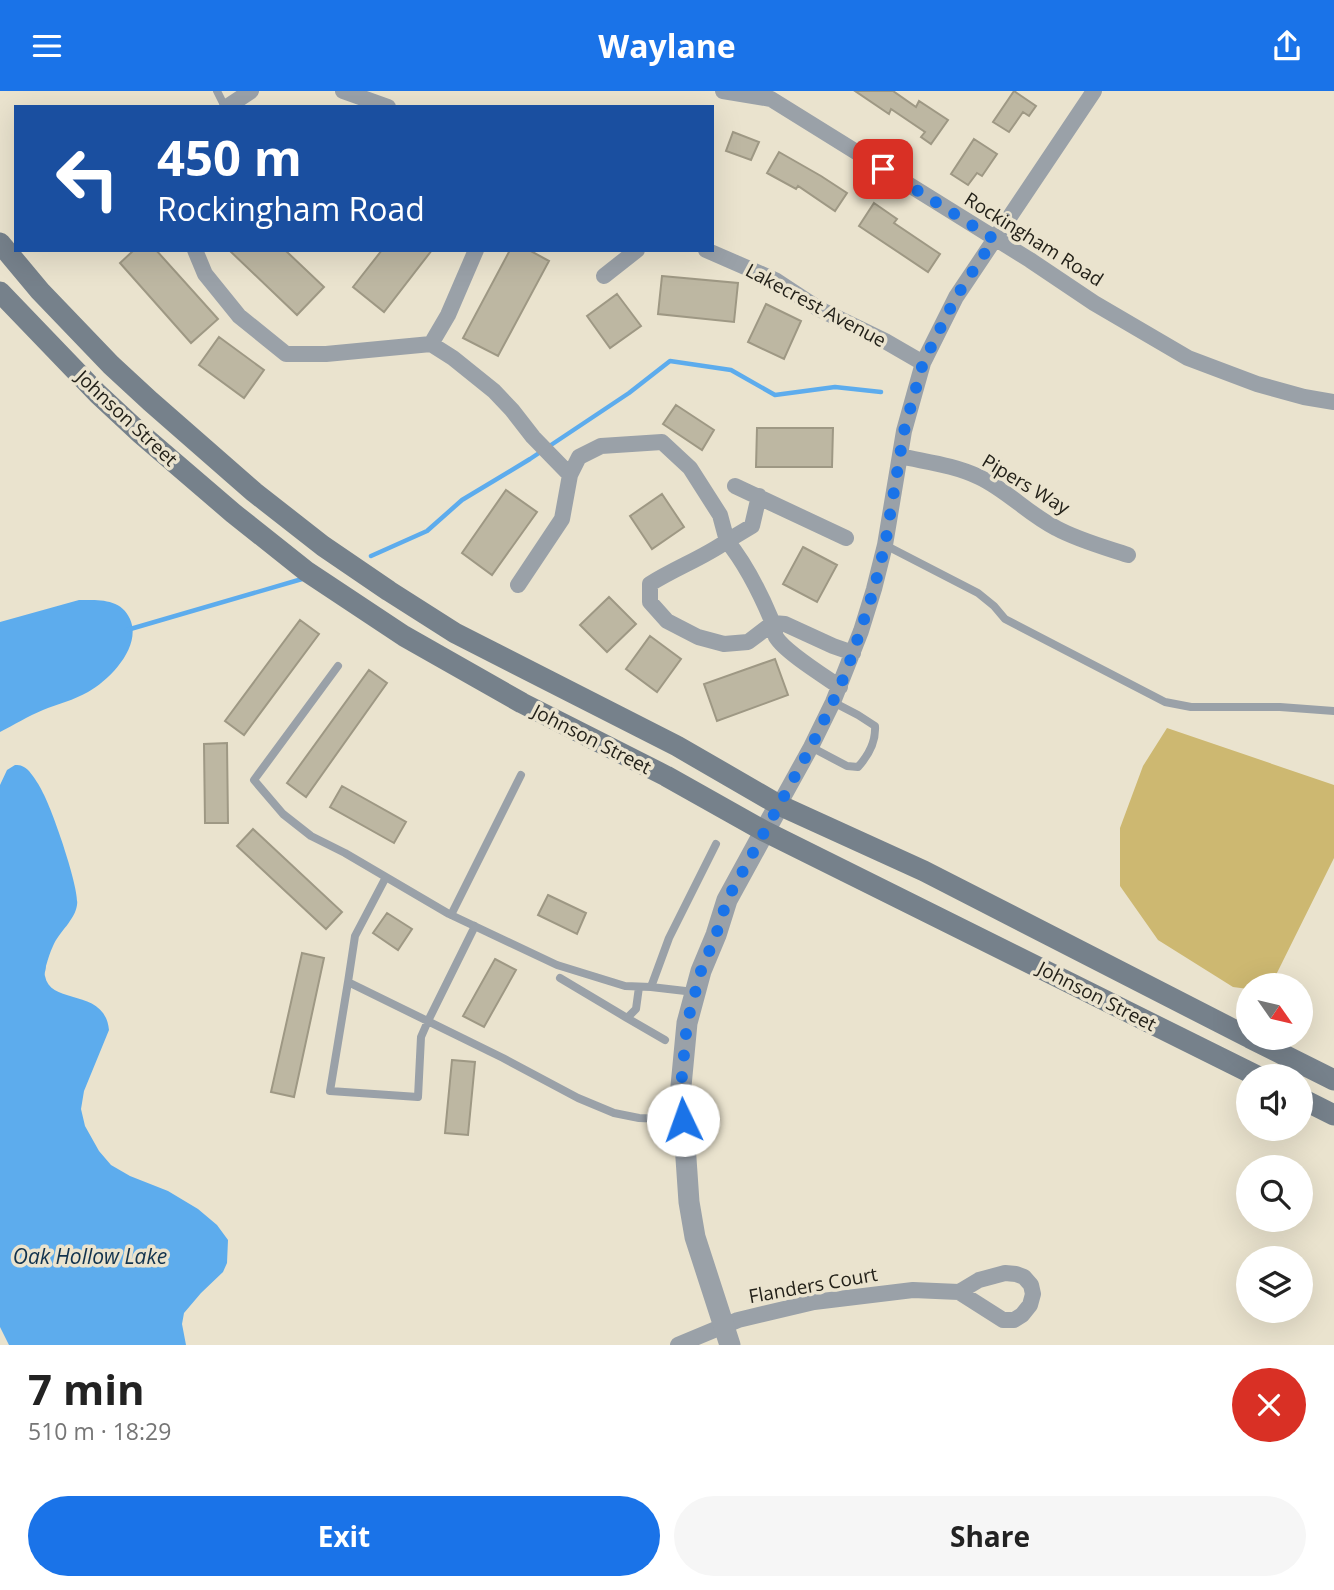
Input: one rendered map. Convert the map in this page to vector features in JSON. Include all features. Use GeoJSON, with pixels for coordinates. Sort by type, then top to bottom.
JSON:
{"type":"FeatureCollection","features":[{"type":"Feature","properties":{"kind":"main road","name":"Johnson Street"},"geometry":{"type":"LineString","coordinates":[[0,243],[40,291],[131,383],[254,492],[323,546],[389,591],[455,633],[677,747],[779,805],[924,871],[1236,1030]]}},
{"type":"Feature","properties":{"kind":"main road","name":"Johnson Street"},"geometry":{"type":"LineString","coordinates":[[0,292],[98,394],[233,513],[306,571],[419,645],[522,703],[666,776],[764,831],[1236,1066]]}},
{"type":"Feature","properties":{"kind":"main road","name":"Johnson Street"},"geometry":{"type":"LineString","coordinates":[[1275,1050],[1334,1080]]}},
{"type":"Feature","properties":{"kind":"main road"},"geometry":{"type":"LineString","coordinates":[[1313,1104],[1334,1115]]}},
{"type":"Feature","properties":{"kind":"street"},"geometry":{"type":"LineString","coordinates":[[229,105],[251,91]]}},
{"type":"Feature","properties":{"kind":"street"},"geometry":{"type":"LineString","coordinates":[[343,91],[382,105]]}},
{"type":"Feature","properties":{"kind":"street","name":"Rockingham Road"},"geometry":{"type":"LineString","coordinates":[[723,91],[771,99],[1030,260],[1094,303],[1188,358],[1257,384],[1334,402]]}},
{"type":"Feature","properties":{"kind":"street"},"geometry":{"type":"LineString","coordinates":[[726,1336],[695,1237],[689,1202],[683,1120],[681,1086],[687,1023],[701,971],[727,900],[811,747],[853,653],[885,545],[904,431],[923,363],[956,297],[1094,91]]}},
{"type":"Feature","properties":{"kind":"street"},"geometry":{"type":"LineString","coordinates":[[196,252],[205,274],[239,316],[286,354],[326,354],[431,344],[494,391],[570,475]]}},
{"type":"Feature","properties":{"kind":"street"},"geometry":{"type":"LineString","coordinates":[[431,344],[448,315],[475,252]]}},
{"type":"Feature","properties":{"kind":"street"},"geometry":{"type":"LineString","coordinates":[[604,276],[634,252]]}},
{"type":"Feature","properties":{"kind":"street","name":"Lakecrest Avenue"},"geometry":{"type":"LineString","coordinates":[[711,252],[775,280],[819,309],[923,363]]}},
{"type":"Feature","properties":{"kind":"street"},"geometry":{"type":"LineString","coordinates":[[518,585],[562,519],[570,475],[579,457],[601,446],[662,442],[690,468],[720,515],[727,541],[741,560],[781,643],[836,694]]}},
{"type":"Feature","properties":{"kind":"street","name":"Pipers Way"},"geometry":{"type":"LineString","coordinates":[[900,456],[953,467],[975,475],[992,483],[1056,529],[1128,555]]}},
{"type":"Feature","properties":{"kind":"street"},"geometry":{"type":"LineString","coordinates":[[735,485],[846,538]]}},
{"type":"Feature","properties":{"kind":"street"},"geometry":{"type":"LineString","coordinates":[[759,496],[752,526],[709,554],[650,584],[650,602],[667,621],[698,638],[724,643],[748,642],[773,623],[785,624],[853,653]]}},
{"type":"Feature","properties":{"kind":"street","name":"Flanders Court"},"geometry":{"type":"LineString","coordinates":[[678,1345],[726,1336],[738,1320],[814,1302],[914,1290],[959,1291]]}},
{"type":"Feature","properties":{"kind":"lane"},"geometry":{"type":"LineString","coordinates":[[885,545],[978,593],[994,605],[1005,619],[1165,702],[1191,707],[1334,711]]}},
{"type":"Feature","properties":{"kind":"lane"},"geometry":{"type":"LineString","coordinates":[[338,666],[254,780],[283,814],[311,836],[451,915],[557,965],[625,986],[697,992]]}},
{"type":"Feature","properties":{"kind":"lane"},"geometry":{"type":"LineString","coordinates":[[811,747],[847,766],[858,767],[866,758],[876,736],[875,726],[858,715],[836,694]]}},
{"type":"Feature","properties":{"kind":"lane"},"geometry":{"type":"LineString","coordinates":[[451,915],[521,775]]}},
{"type":"Feature","properties":{"kind":"lane"},"geometry":{"type":"LineString","coordinates":[[650,987],[669,938],[716,844]]}},
{"type":"Feature","properties":{"kind":"lane"},"geometry":{"type":"LineString","coordinates":[[386,877],[355,936],[330,1091],[418,1097],[421,1037],[475,926]]}},
{"type":"Feature","properties":{"kind":"lane"},"geometry":{"type":"LineString","coordinates":[[559,978],[665,1040]]}},
{"type":"Feature","properties":{"kind":"lane"},"geometry":{"type":"LineString","coordinates":[[348,982],[614,1114],[683,1120]]}},
{"type":"Feature","properties":{"kind":"lane"},"geometry":{"type":"LineString","coordinates":[[627,1018],[636,1009],[639,987]]}},
{"type":"Feature","properties":{"kind":"shaded area"},"geometry":{"type":"Polygon","coordinates":[[[1167,728],[1334,785],[1334,858],[1277,973],[1236,973],[1236,987],[1233,987],[1158,940],[1120,886],[1120,828],[1143,766],[1167,728]]]}},
{"type":"Feature","properties":{"kind":"water"},"geometry":{"type":"Polygon","coordinates":[[[79,600],[108,602],[126,612],[133,629],[128,651],[115,670],[88,692],[37,712],[0,732],[0,622],[79,600]]]}},
{"type":"Feature","properties":{"kind":"water","name":"Oak Hollow Lake"},"geometry":{"type":"Polygon","coordinates":[[[15,765],[29,771],[39,785],[64,849],[77,896],[76,910],[52,948],[45,976],[49,985],[57,991],[98,1008],[105,1017],[109,1030],[84,1091],[81,1109],[85,1126],[99,1151],[111,1165],[130,1176],[168,1191],[198,1209],[217,1225],[228,1240],[227,1263],[223,1272],[184,1313],[182,1324],[186,1345],[9,1345],[0,1327],[0,785],[7,770],[15,765]]]}},
{"type":"Feature","properties":{"kind":"building"},"geometry":{"type":"Polygon","coordinates":[[[855,91],[893,91],[916,107],[919,101],[948,120],[931,144],[921,137],[925,132],[891,109],[889,114],[855,91]]]}},
{"type":"Feature","properties":{"kind":"building"},"geometry":{"type":"Polygon","coordinates":[[[1014,91],[1036,106],[1029,116],[1023,112],[1009,132],[993,122],[1014,91]]]}},
{"type":"Feature","properties":{"kind":"building"},"geometry":{"type":"Polygon","coordinates":[[[733,132],[759,142],[751,160],[726,151],[733,132]]]}},
{"type":"Feature","properties":{"kind":"building"},"geometry":{"type":"Polygon","coordinates":[[[974,139],[997,154],[982,176],[977,173],[968,185],[951,174],[974,139]]]}},
{"type":"Feature","properties":{"kind":"building"},"geometry":{"type":"Polygon","coordinates":[[[779,152],[847,193],[835,211],[798,186],[796,189],[767,173],[779,152]]]}},
{"type":"Feature","properties":{"kind":"building"},"geometry":{"type":"Polygon","coordinates":[[[874,203],[897,219],[894,223],[940,254],[928,272],[859,226],[874,203]]]}},
{"type":"Feature","properties":{"kind":"building"},"geometry":{"type":"Polygon","coordinates":[[[132,252],[158,252],[218,319],[191,343],[120,263],[132,252]]]}},
{"type":"Feature","properties":{"kind":"building"},"geometry":{"type":"Polygon","coordinates":[[[231,252],[287,252],[324,287],[297,315],[231,252]]]}},
{"type":"Feature","properties":{"kind":"building"},"geometry":{"type":"Polygon","coordinates":[[[380,252],[430,252],[384,312],[353,287],[380,252]]]}},
{"type":"Feature","properties":{"kind":"building"},"geometry":{"type":"Polygon","coordinates":[[[509,252],[533,252],[549,261],[498,356],[463,338],[509,252]]]}},
{"type":"Feature","properties":{"kind":"building"},"geometry":{"type":"Polygon","coordinates":[[[662,276],[738,283],[734,322],[658,314],[662,276]]]}},
{"type":"Feature","properties":{"kind":"building"},"geometry":{"type":"Polygon","coordinates":[[[617,294],[641,326],[610,348],[587,316],[617,294]]]}},
{"type":"Feature","properties":{"kind":"building"},"geometry":{"type":"Polygon","coordinates":[[[766,304],[801,321],[784,359],[748,342],[766,304]]]}},
{"type":"Feature","properties":{"kind":"building"},"geometry":{"type":"Polygon","coordinates":[[[219,337],[264,370],[244,398],[199,365],[219,337]]]}},
{"type":"Feature","properties":{"kind":"building"},"geometry":{"type":"Polygon","coordinates":[[[676,405],[714,430],[702,450],[663,424],[676,405]]]}},
{"type":"Feature","properties":{"kind":"building"},"geometry":{"type":"Polygon","coordinates":[[[757,428],[833,428],[832,467],[756,467],[757,428]]]}},
{"type":"Feature","properties":{"kind":"building"},"geometry":{"type":"Polygon","coordinates":[[[506,490],[537,512],[492,575],[462,553],[506,490]]]}},
{"type":"Feature","properties":{"kind":"building"},"geometry":{"type":"Polygon","coordinates":[[[662,494],[684,527],[652,549],[630,516],[662,494]]]}},
{"type":"Feature","properties":{"kind":"building"},"geometry":{"type":"Polygon","coordinates":[[[803,547],[837,565],[817,602],[783,584],[803,547]]]}},
{"type":"Feature","properties":{"kind":"building"},"geometry":{"type":"Polygon","coordinates":[[[609,597],[636,624],[607,652],[580,625],[609,597]]]}},
{"type":"Feature","properties":{"kind":"building"},"geometry":{"type":"Polygon","coordinates":[[[300,620],[319,634],[244,735],[225,721],[300,620]]]}},
{"type":"Feature","properties":{"kind":"building"},"geometry":{"type":"Polygon","coordinates":[[[650,636],[681,659],[657,692],[626,669],[650,636]]]}},
{"type":"Feature","properties":{"kind":"building"},"geometry":{"type":"Polygon","coordinates":[[[775,659],[788,695],[717,721],[704,684],[775,659]]]}},
{"type":"Feature","properties":{"kind":"building"},"geometry":{"type":"Polygon","coordinates":[[[369,670],[387,683],[306,797],[287,783],[369,670]]]}},
{"type":"Feature","properties":{"kind":"building"},"geometry":{"type":"Polygon","coordinates":[[[227,743],[228,823],[205,823],[204,744],[227,743]]]}},
{"type":"Feature","properties":{"kind":"building"},"geometry":{"type":"Polygon","coordinates":[[[342,786],[406,822],[394,843],[330,807],[342,786]]]}},
{"type":"Feature","properties":{"kind":"building"},"geometry":{"type":"Polygon","coordinates":[[[253,829],[342,912],[326,929],[237,846],[253,829]]]}},
{"type":"Feature","properties":{"kind":"building"},"geometry":{"type":"Polygon","coordinates":[[[548,895],[586,913],[577,934],[538,915],[548,895]]]}},
{"type":"Feature","properties":{"kind":"building"},"geometry":{"type":"Polygon","coordinates":[[[387,913],[412,929],[398,950],[373,933],[387,913]]]}},
{"type":"Feature","properties":{"kind":"building"},"geometry":{"type":"Polygon","coordinates":[[[302,953],[324,958],[294,1097],[271,1092],[302,953]]]}},
{"type":"Feature","properties":{"kind":"building"},"geometry":{"type":"Polygon","coordinates":[[[495,959],[516,970],[484,1027],[463,1016],[495,959]]]}},
{"type":"Feature","properties":{"kind":"building"},"geometry":{"type":"Polygon","coordinates":[[[452,1060],[475,1062],[468,1135],[445,1133],[452,1060]]]}},
{"type":"Feature","properties":{"kind":"waterway"},"geometry":{"type":"LineString","coordinates":[[371,556],[427,531],[462,500],[530,459],[629,393],[670,361],[731,370],[775,395],[835,387],[881,392]]}},
{"type":"Feature","properties":{"kind":"waterway"},"geometry":{"type":"LineString","coordinates":[[127,630],[302,579]]}},
{"type":"Feature","properties":{"kind":"route"},"geometry":{"type":"LineString","coordinates":[[683,1120],[681,1086],[687,1023],[701,971],[727,900],[811,747],[840,687],[874,589],[885,545],[904,431],[923,363],[956,297],[994,239],[883,169]]}}]}
